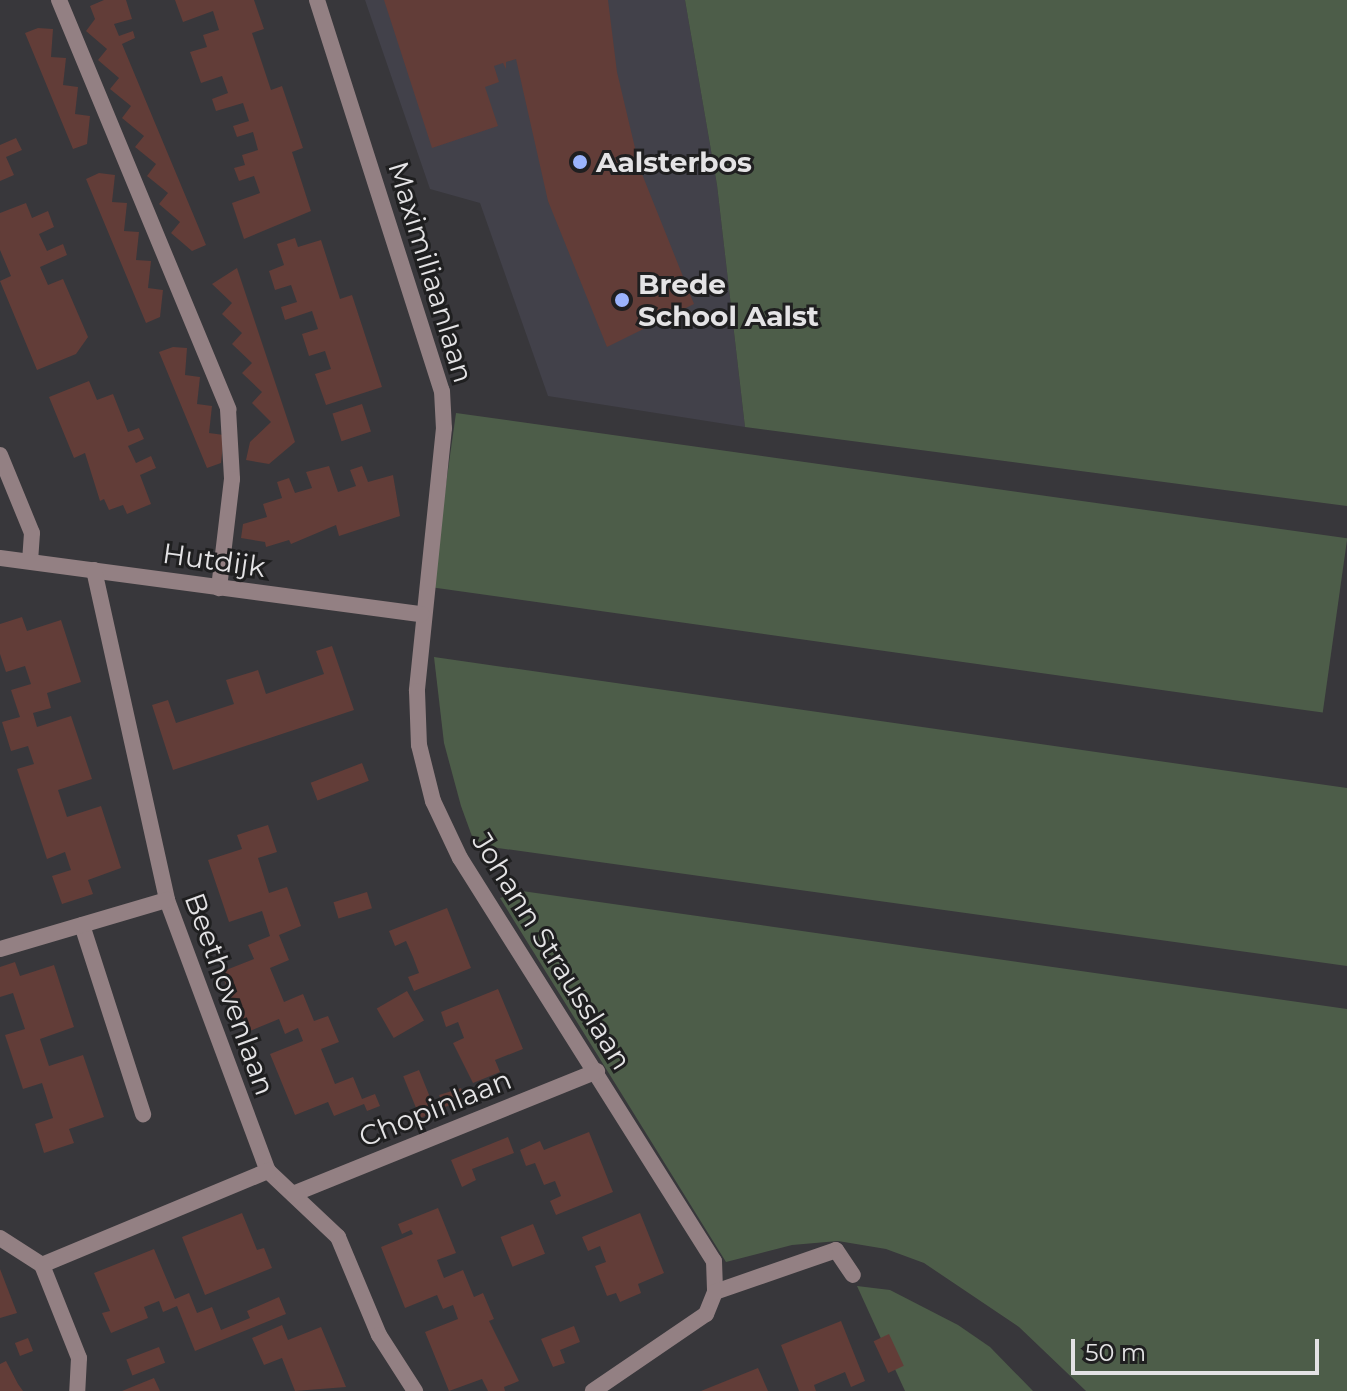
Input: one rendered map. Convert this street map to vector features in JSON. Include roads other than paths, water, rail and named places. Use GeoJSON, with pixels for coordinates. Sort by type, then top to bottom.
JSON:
{"type":"FeatureCollection","features":[{"type":"Feature","properties":{"kind":"street"},"geometry":{"type":"LineString","coordinates":[[59,0],[228,409],[232,479],[219,588]]}},
{"type":"Feature","properties":{"kind":"street","name":"Maximiliaanlaan"},"geometry":{"type":"LineString","coordinates":[[317,0],[442,391],[444,428],[421,614]]}},
{"type":"Feature","properties":{"kind":"street"},"geometry":{"type":"LineString","coordinates":[[0,455],[32,533],[30,561]]}},
{"type":"Feature","properties":{"kind":"street","name":"Hutdijk"},"geometry":{"type":"LineString","coordinates":[[0,558],[421,614]]}},
{"type":"Feature","properties":{"kind":"street","name":"Beethovenlaan"},"geometry":{"type":"LineString","coordinates":[[94,570],[167,900],[268,1171],[338,1237],[379,1335],[415,1391]]}},
{"type":"Feature","properties":{"kind":"street","name":"Johann Strausslaan"},"geometry":{"type":"LineString","coordinates":[[421,614],[419,745],[433,801],[460,858],[714,1261],[715,1292]]}},
{"type":"Feature","properties":{"kind":"street"},"geometry":{"type":"LineString","coordinates":[[0,949],[167,900]]}},
{"type":"Feature","properties":{"kind":"street"},"geometry":{"type":"LineString","coordinates":[[82,925],[143,1114]]}},
{"type":"Feature","properties":{"kind":"street","name":"Chopinlaan"},"geometry":{"type":"LineString","coordinates":[[293,1194],[597,1071]]}},
{"type":"Feature","properties":{"kind":"street"},"geometry":{"type":"LineString","coordinates":[[42,1265],[268,1171]]}},
{"type":"Feature","properties":{"kind":"street"},"geometry":{"type":"LineString","coordinates":[[0,1238],[42,1265],[79,1358],[77,1391]]}},
{"type":"Feature","properties":{"kind":"street"},"geometry":{"type":"LineString","coordinates":[[593,1391],[706,1314],[715,1292],[836,1250],[853,1275]]}},
{"type":"Feature","properties":{"kind":"place","name":"Aalsterbos"},"geometry":{"type":"Point","coordinates":[580,162]}},
{"type":"Feature","properties":{"kind":"place","name":"Brede School Aalst"},"geometry":{"type":"Point","coordinates":[622,300]}}]}
